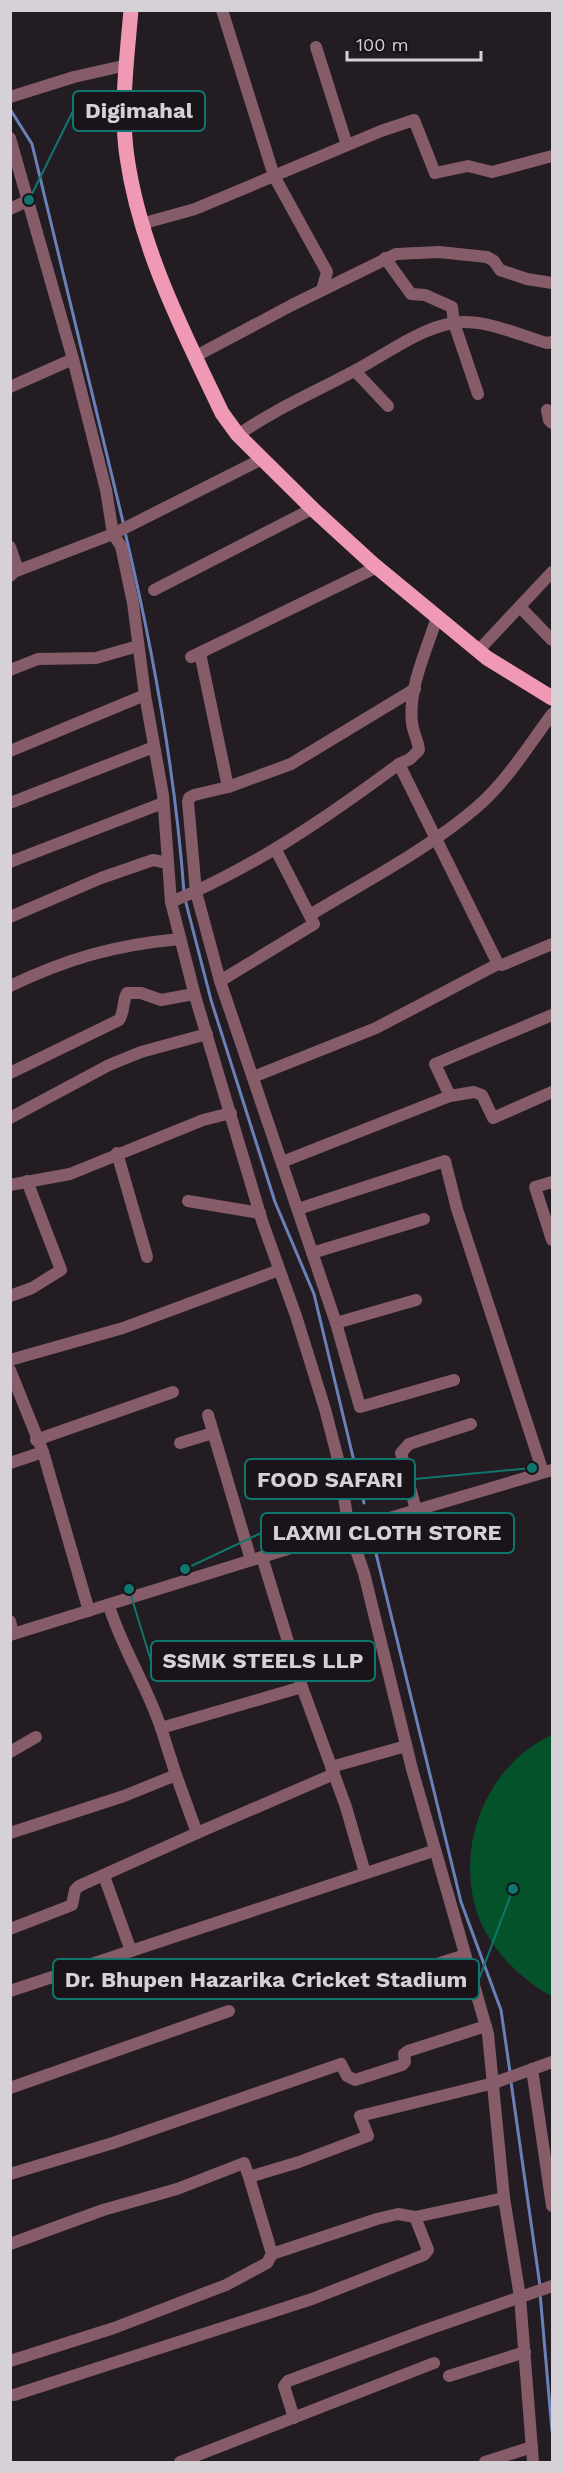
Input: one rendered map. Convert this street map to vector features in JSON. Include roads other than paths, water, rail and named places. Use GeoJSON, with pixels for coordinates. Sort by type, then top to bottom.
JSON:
{"type":"FeatureCollection","features":[{"type":"Feature","properties":{"kind":"main road"},"geometry":{"type":"LineString","coordinates":[[131,10],[125,93],[126,155],[141,224],[195,356],[222,413],[238,435],[312,509],[377,567],[478,651],[552,698]]}},
{"type":"Feature","properties":{"kind":"street"},"geometry":{"type":"LineString","coordinates":[[222,10],[274,176],[327,272],[322,290]]}},
{"type":"Feature","properties":{"kind":"street"},"geometry":{"type":"LineString","coordinates":[[316,47],[348,145]]}},
{"type":"Feature","properties":{"kind":"street"},"geometry":{"type":"LineString","coordinates":[[10,97],[74,77],[127,65]]}},
{"type":"Feature","properties":{"kind":"street"},"geometry":{"type":"LineString","coordinates":[[141,224],[195,209],[381,131],[414,120],[435,173],[468,166],[492,172],[552,156]]}},
{"type":"Feature","properties":{"kind":"street"},"geometry":{"type":"LineString","coordinates":[[10,138],[73,359],[106,490],[120,530],[120,546],[133,603],[163,803],[168,863],[180,939],[194,994],[260,1213],[325,1409],[339,1463],[350,1530],[364,1573],[406,1746],[434,1851],[486,2026],[494,2083],[504,2198],[520,2297],[533,2463]]}},
{"type":"Feature","properties":{"kind":"street"},"geometry":{"type":"LineString","coordinates":[[10,209],[28,200]]}},
{"type":"Feature","properties":{"kind":"street"},"geometry":{"type":"LineString","coordinates":[[195,356],[396,254],[424,252],[487,256],[500,270],[527,279],[552,283]]}},
{"type":"Feature","properties":{"kind":"street"},"geometry":{"type":"LineString","coordinates":[[385,258],[411,294],[425,295],[452,307],[454,322],[478,394]]}},
{"type":"Feature","properties":{"kind":"street"},"geometry":{"type":"LineString","coordinates":[[238,435],[266,416],[429,330],[454,322],[481,324],[547,343],[552,342]]}},
{"type":"Feature","properties":{"kind":"street"},"geometry":{"type":"LineString","coordinates":[[10,387],[73,359]]}},
{"type":"Feature","properties":{"kind":"street"},"geometry":{"type":"LineString","coordinates":[[355,371],[388,406]]}},
{"type":"Feature","properties":{"kind":"street"},"geometry":{"type":"LineString","coordinates":[[547,410],[552,423]]}},
{"type":"Feature","properties":{"kind":"street"},"geometry":{"type":"LineString","coordinates":[[10,547],[14,573],[120,530],[262,459]]}},
{"type":"Feature","properties":{"kind":"street"},"geometry":{"type":"LineString","coordinates":[[154,591],[312,509]]}},
{"type":"Feature","properties":{"kind":"street"},"geometry":{"type":"LineString","coordinates":[[228,787],[196,655],[377,567]]}},
{"type":"Feature","properties":{"kind":"street"},"geometry":{"type":"LineString","coordinates":[[478,651],[552,572]]}},
{"type":"Feature","properties":{"kind":"street"},"geometry":{"type":"LineString","coordinates":[[520,607],[552,640]]}},
{"type":"Feature","properties":{"kind":"street"},"geometry":{"type":"LineString","coordinates":[[174,901],[276,850],[399,764],[410,759],[419,750],[412,725],[411,708],[437,617]]}},
{"type":"Feature","properties":{"kind":"street"},"geometry":{"type":"LineString","coordinates":[[10,670],[38,659],[96,658],[138,646]]}},
{"type":"Feature","properties":{"kind":"street"},"geometry":{"type":"LineString","coordinates":[[415,689],[291,764],[228,787],[189,798],[195,892],[220,981],[336,1323],[360,1407],[454,1380]]}},
{"type":"Feature","properties":{"kind":"street"},"geometry":{"type":"LineString","coordinates":[[10,751],[145,695]]}},
{"type":"Feature","properties":{"kind":"street"},"geometry":{"type":"LineString","coordinates":[[310,915],[436,838],[477,807],[498,786],[552,714]]}},
{"type":"Feature","properties":{"kind":"street"},"geometry":{"type":"LineString","coordinates":[[10,803],[154,747]]}},
{"type":"Feature","properties":{"kind":"street"},"geometry":{"type":"LineString","coordinates":[[399,764],[498,964]]}},
{"type":"Feature","properties":{"kind":"street"},"geometry":{"type":"LineString","coordinates":[[10,862],[163,803]]}},
{"type":"Feature","properties":{"kind":"street"},"geometry":{"type":"LineString","coordinates":[[220,981],[314,924],[276,850]]}},
{"type":"Feature","properties":{"kind":"street"},"geometry":{"type":"LineString","coordinates":[[10,917],[101,878],[153,860],[168,863]]}},
{"type":"Feature","properties":{"kind":"street"},"geometry":{"type":"LineString","coordinates":[[10,986],[77,957],[121,946],[180,939]]}},
{"type":"Feature","properties":{"kind":"street"},"geometry":{"type":"LineString","coordinates":[[253,1077],[376,1028],[498,964],[502,965],[552,944]]}},
{"type":"Feature","properties":{"kind":"street"},"geometry":{"type":"LineString","coordinates":[[10,1073],[119,1020],[123,1014],[123,1000],[128,993],[141,993],[161,1000],[194,994]]}},
{"type":"Feature","properties":{"kind":"street"},"geometry":{"type":"LineString","coordinates":[[450,1096],[435,1064],[552,1015]]}},
{"type":"Feature","properties":{"kind":"street"},"geometry":{"type":"LineString","coordinates":[[10,1118],[109,1065],[141,1052],[207,1034]]}},
{"type":"Feature","properties":{"kind":"street"},"geometry":{"type":"LineString","coordinates":[[282,1162],[450,1096],[474,1092],[482,1095],[493,1118],[552,1092]]}},
{"type":"Feature","properties":{"kind":"street"},"geometry":{"type":"LineString","coordinates":[[10,1185],[70,1174],[203,1120],[231,1113]]}},
{"type":"Feature","properties":{"kind":"street"},"geometry":{"type":"LineString","coordinates":[[117,1153],[147,1257]]}},
{"type":"Feature","properties":{"kind":"street"},"geometry":{"type":"LineString","coordinates":[[10,1621],[12,1635],[548,1471],[457,1209],[445,1161],[298,1209]]}},
{"type":"Feature","properties":{"kind":"street"},"geometry":{"type":"LineString","coordinates":[[10,1296],[32,1288],[61,1270],[27,1181]]}},
{"type":"Feature","properties":{"kind":"street"},"geometry":{"type":"LineString","coordinates":[[552,1182],[535,1187],[552,1240]]}},
{"type":"Feature","properties":{"kind":"street"},"geometry":{"type":"LineString","coordinates":[[188,1201],[260,1213]]}},
{"type":"Feature","properties":{"kind":"street"},"geometry":{"type":"LineString","coordinates":[[312,1253],[424,1220]]}},
{"type":"Feature","properties":{"kind":"street"},"geometry":{"type":"LineString","coordinates":[[10,1360],[123,1328],[279,1270]]}},
{"type":"Feature","properties":{"kind":"street"},"geometry":{"type":"LineString","coordinates":[[336,1323],[416,1300]]}},
{"type":"Feature","properties":{"kind":"street"},"geometry":{"type":"LineString","coordinates":[[10,1370],[36,1440],[43,1452],[88,1611]]}},
{"type":"Feature","properties":{"kind":"street"},"geometry":{"type":"LineString","coordinates":[[36,1440],[173,1392]]}},
{"type":"Feature","properties":{"kind":"street"},"geometry":{"type":"LineString","coordinates":[[208,1415],[332,1770],[365,1873]]}},
{"type":"Feature","properties":{"kind":"street"},"geometry":{"type":"LineString","coordinates":[[416,1510],[403,1470],[401,1454],[409,1444],[471,1424]]}},
{"type":"Feature","properties":{"kind":"street"},"geometry":{"type":"LineString","coordinates":[[180,1443],[213,1433]]}},
{"type":"Feature","properties":{"kind":"street"},"geometry":{"type":"LineString","coordinates":[[10,1463],[43,1452]]}},
{"type":"Feature","properties":{"kind":"street"},"geometry":{"type":"LineString","coordinates":[[109,1606],[120,1640],[148,1692],[198,1833]]}},
{"type":"Feature","properties":{"kind":"street"},"geometry":{"type":"LineString","coordinates":[[161,1728],[302,1687]]}},
{"type":"Feature","properties":{"kind":"street"},"geometry":{"type":"LineString","coordinates":[[10,1752],[36,1737]]}},
{"type":"Feature","properties":{"kind":"street"},"geometry":{"type":"LineString","coordinates":[[10,1929],[72,1905],[75,1890],[79,1886],[332,1770],[406,1746]]}},
{"type":"Feature","properties":{"kind":"street"},"geometry":{"type":"LineString","coordinates":[[10,1833],[124,1796],[176,1775]]}},
{"type":"Feature","properties":{"kind":"street"},"geometry":{"type":"LineString","coordinates":[[10,1991],[434,1851]]}},
{"type":"Feature","properties":{"kind":"street"},"geometry":{"type":"LineString","coordinates":[[104,1876],[130,1951]]}},
{"type":"Feature","properties":{"kind":"street"},"geometry":{"type":"LineString","coordinates":[[368,1986],[465,1955]]}},
{"type":"Feature","properties":{"kind":"street"},"geometry":{"type":"LineString","coordinates":[[10,2088],[230,2011]]}},
{"type":"Feature","properties":{"kind":"street"},"geometry":{"type":"LineString","coordinates":[[10,2174],[124,2139],[341,2064],[347,2076],[355,2080],[402,2065],[405,2062],[404,2054],[408,2051],[486,2026]]}},
{"type":"Feature","properties":{"kind":"street"},"geometry":{"type":"LineString","coordinates":[[249,2177],[299,2162],[368,2136],[360,2116],[494,2083],[552,2062]]}},
{"type":"Feature","properties":{"kind":"street"},"geometry":{"type":"LineString","coordinates":[[532,2069],[552,2206]]}},
{"type":"Feature","properties":{"kind":"street"},"geometry":{"type":"LineString","coordinates":[[10,2244],[103,2210],[177,2189],[244,2163],[272,2254],[267,2264],[226,2285],[124,2324],[10,2361]]}},
{"type":"Feature","properties":{"kind":"street"},"geometry":{"type":"LineString","coordinates":[[272,2254],[377,2219],[398,2214],[415,2217],[504,2198]]}},
{"type":"Feature","properties":{"kind":"street"},"geometry":{"type":"LineString","coordinates":[[14,2395],[312,2299],[424,2255],[428,2250],[415,2217]]}},
{"type":"Feature","properties":{"kind":"street"},"geometry":{"type":"LineString","coordinates":[[294,2418],[284,2386],[288,2381],[552,2286]]}},
{"type":"Feature","properties":{"kind":"street"},"geometry":{"type":"LineString","coordinates":[[449,2376],[525,2352]]}},
{"type":"Feature","properties":{"kind":"street"},"geometry":{"type":"LineString","coordinates":[[180,2463],[434,2363]]}},
{"type":"Feature","properties":{"kind":"street"},"geometry":{"type":"LineString","coordinates":[[485,2463],[532,2447]]}},
{"type":"Feature","properties":{"kind":"waterway"},"geometry":{"type":"LineString","coordinates":[[10,109],[32,144],[124,526]]}},
{"type":"Feature","properties":{"kind":"waterway"},"geometry":{"type":"LineString","coordinates":[[125,532],[162,711],[175,801],[184,892]]}},
{"type":"Feature","properties":{"kind":"waterway"},"geometry":{"type":"LineString","coordinates":[[185,899],[211,1000],[275,1202],[314,1294],[364,1503]]}},
{"type":"Feature","properties":{"kind":"waterway"},"geometry":{"type":"LineString","coordinates":[[372,1537],[461,1902],[501,2010],[510,2072]]}},
{"type":"Feature","properties":{"kind":"waterway"},"geometry":{"type":"LineString","coordinates":[[511,2082],[540,2286]]}},
{"type":"Feature","properties":{"kind":"waterway"},"geometry":{"type":"LineString","coordinates":[[540,2293],[552,2431]]}},
{"type":"Feature","properties":{"kind":"place","name":"Digimahal"},"geometry":{"type":"Point","coordinates":[29,200]}},
{"type":"Feature","properties":{"kind":"place","name":"FOOD SAFARI"},"geometry":{"type":"Point","coordinates":[532,1468]}},
{"type":"Feature","properties":{"kind":"place","name":"LAXMI CLOTH STORE"},"geometry":{"type":"Point","coordinates":[185,1569]}},
{"type":"Feature","properties":{"kind":"place","name":"SSMK STEELS LLP"},"geometry":{"type":"Point","coordinates":[129,1589]}},
{"type":"Feature","properties":{"kind":"place","name":"Dr. Bhupen Hazarika Cricket Stadium"},"geometry":{"type":"Point","coordinates":[513,1889]}}]}
